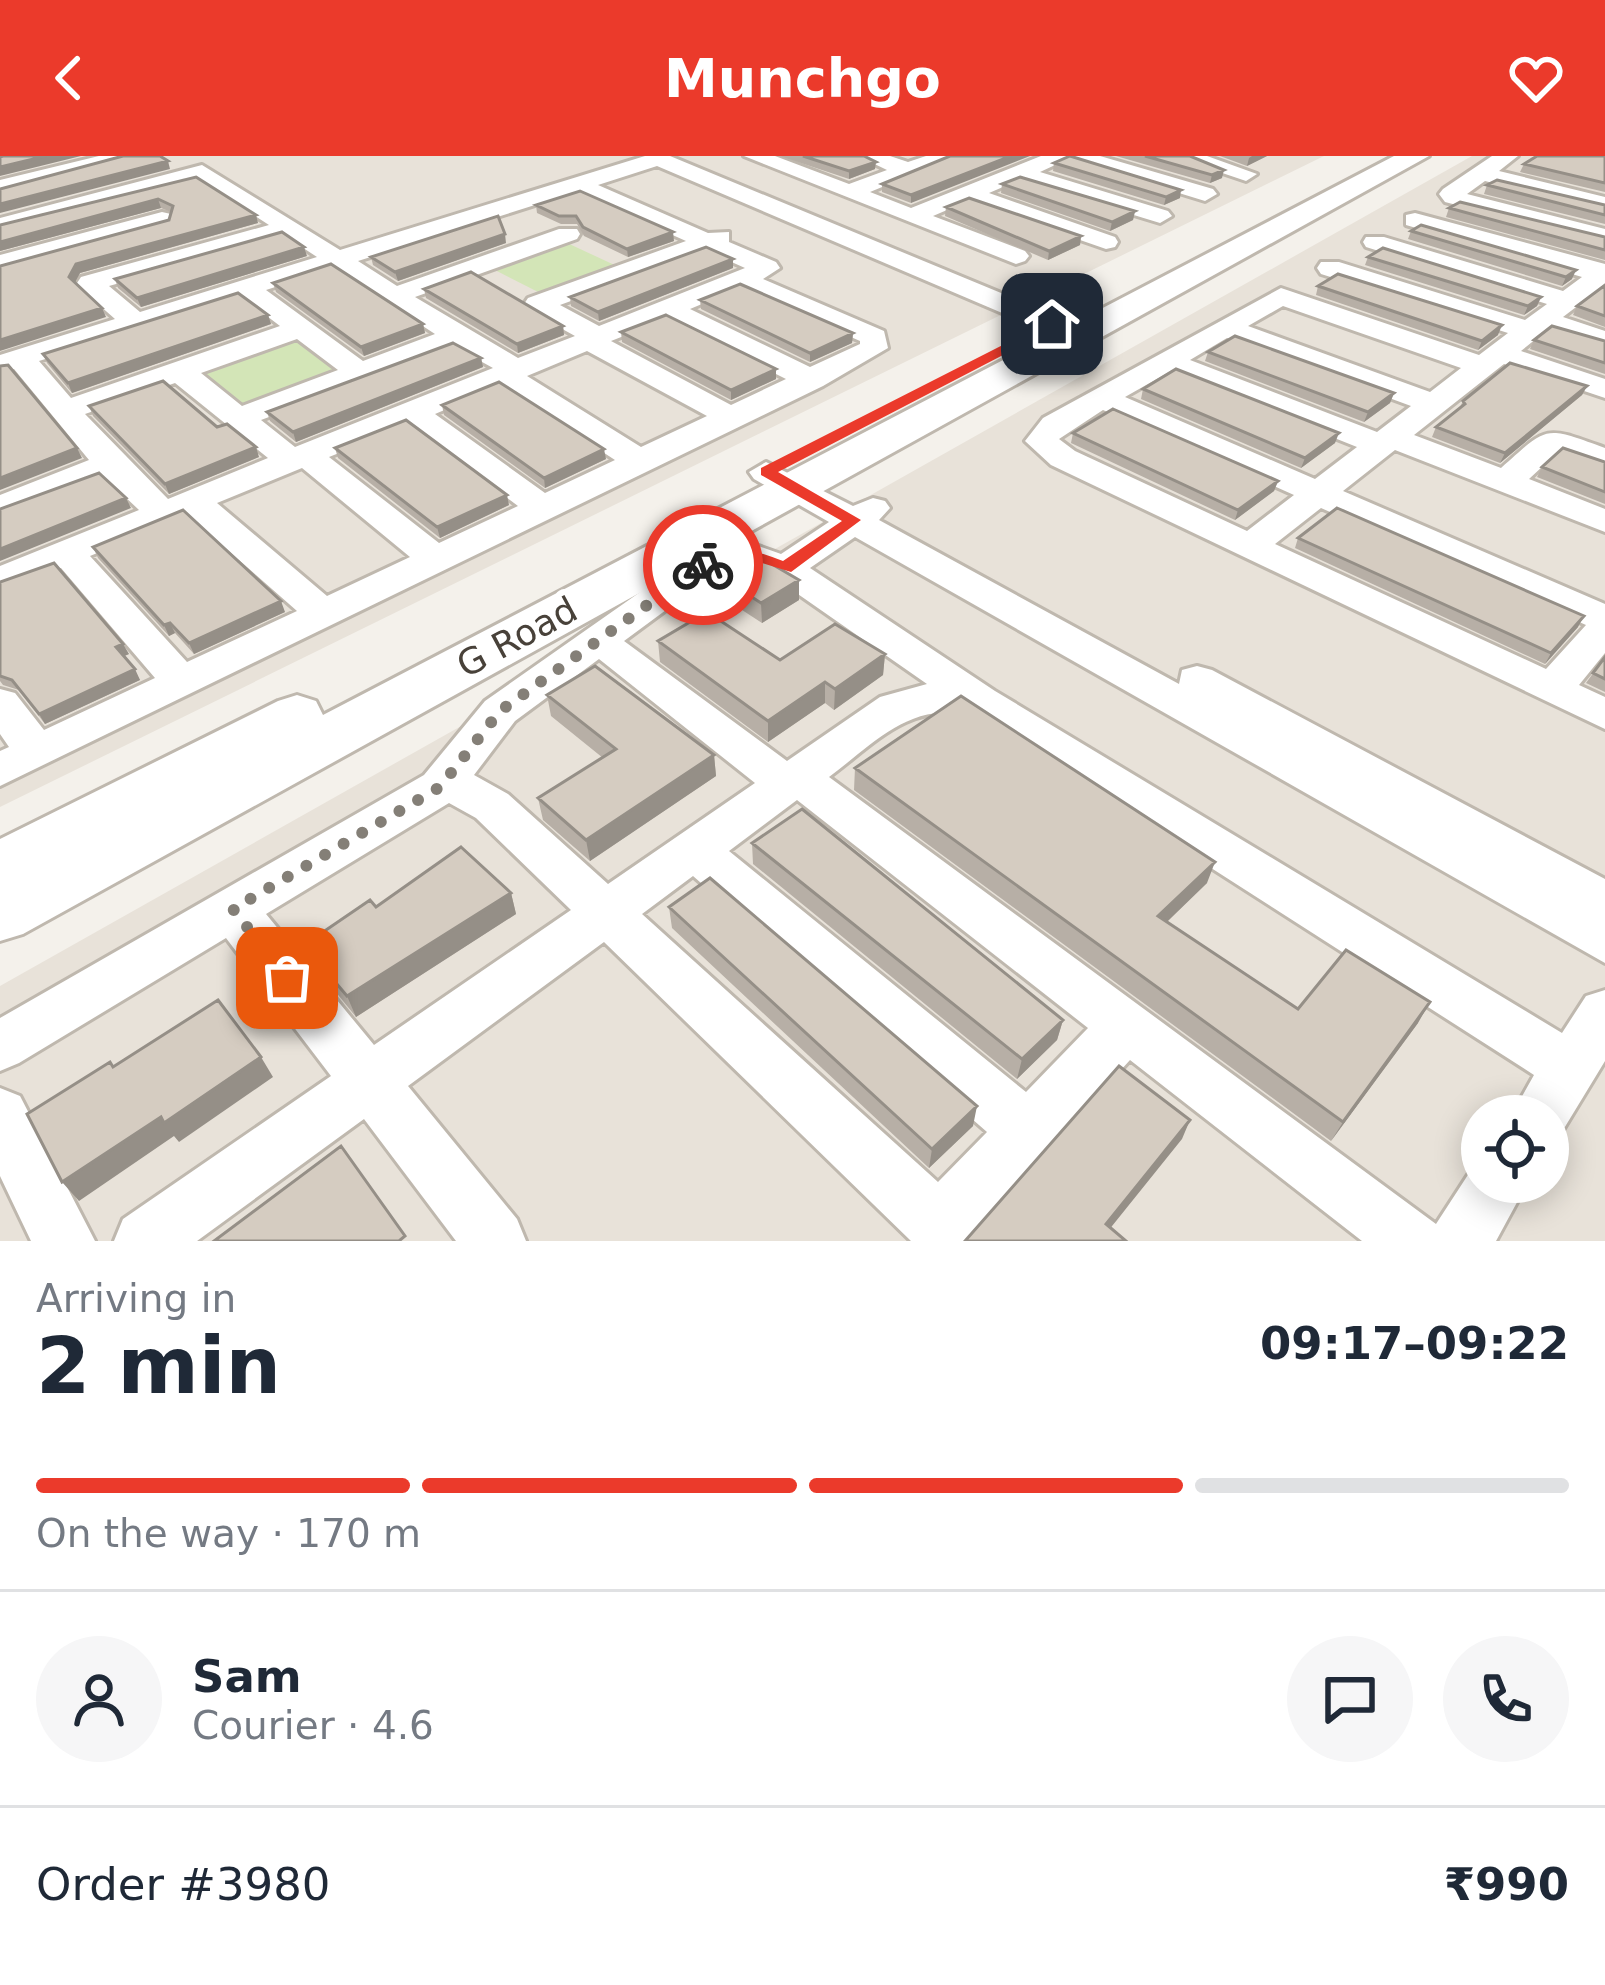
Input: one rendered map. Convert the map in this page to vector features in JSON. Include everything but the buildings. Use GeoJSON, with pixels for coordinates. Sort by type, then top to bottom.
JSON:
{"type":"FeatureCollection","features":[{"type":"Feature","properties":{"kind":"street"},"geometry":{"type":"LineString","coordinates":[[0,187],[126,156]]}},
{"type":"Feature","properties":{"kind":"street"},"geometry":{"type":"LineString","coordinates":[[174,156],[457,336],[642,461]]}},
{"type":"Feature","properties":{"kind":"street"},"geometry":{"type":"LineString","coordinates":[[755,156],[1016,256]]}},
{"type":"Feature","properties":{"kind":"street"},"geometry":{"type":"LineString","coordinates":[[869,156],[908,170]]}},
{"type":"Feature","properties":{"kind":"street"},"geometry":{"type":"LineString","coordinates":[[849,192],[946,156]]}},
{"type":"Feature","properties":{"kind":"street"},"geometry":{"type":"LineString","coordinates":[[911,216],[967,194],[1018,165],[1060,156]]}},
{"type":"Feature","properties":{"kind":"street"},"geometry":{"type":"LineString","coordinates":[[1077,156],[1204,194]]}},
{"type":"Feature","properties":{"kind":"street"},"geometry":{"type":"LineString","coordinates":[[1183,156],[1246,174]]}},
{"type":"Feature","properties":{"kind":"street","name":"G Road"},"geometry":{"type":"LineString","coordinates":[[1065,330],[1378,156]]}},
{"type":"Feature","properties":{"kind":"street","name":"G Road"},"geometry":{"type":"LineString","coordinates":[[0,866],[792,473],[1065,330],[1415,156]]}},
{"type":"Feature","properties":{"kind":"street"},"geometry":{"type":"LineString","coordinates":[[1508,156],[1478,173],[1453,197],[1605,237]]}},
{"type":"Feature","properties":{"kind":"street"},"geometry":{"type":"LineString","coordinates":[[16,359],[507,205],[580,174],[662,157],[1065,330]]}},
{"type":"Feature","properties":{"kind":"street"},"geometry":{"type":"LineString","coordinates":[[1018,165],[1160,216]]}},
{"type":"Feature","properties":{"kind":"street"},"geometry":{"type":"LineString","coordinates":[[4,221],[202,172]]}},
{"type":"Feature","properties":{"kind":"street"},"geometry":{"type":"LineString","coordinates":[[1478,173],[1605,205]]}},
{"type":"Feature","properties":{"kind":"street"},"geometry":{"type":"LineString","coordinates":[[0,579],[767,268],[580,174]]}},
{"type":"Feature","properties":{"kind":"street"},"geometry":{"type":"LineString","coordinates":[[124,193],[209,250]]}},
{"type":"Feature","properties":{"kind":"street"},"geometry":{"type":"LineString","coordinates":[[967,194],[1106,242]]}},
{"type":"Feature","properties":{"kind":"street"},"geometry":{"type":"LineString","coordinates":[[507,205],[637,268]]}},
{"type":"Feature","properties":{"kind":"street"},"geometry":{"type":"LineString","coordinates":[[521,295],[637,268],[788,213]]}},
{"type":"Feature","properties":{"kind":"street"},"geometry":{"type":"LineString","coordinates":[[0,263],[162,219]]}},
{"type":"Feature","properties":{"kind":"street"},"geometry":{"type":"LineString","coordinates":[[1415,220],[1603,273]]}},
{"type":"Feature","properties":{"kind":"street"},"geometry":{"type":"LineString","coordinates":[[90,283],[287,228]]}},
{"type":"Feature","properties":{"kind":"street"},"geometry":{"type":"LineString","coordinates":[[1375,242],[1605,340]]}},
{"type":"Feature","properties":{"kind":"street"},"geometry":{"type":"LineString","coordinates":[[393,296],[471,268],[585,243]]}},
{"type":"Feature","properties":{"kind":"street"},"geometry":{"type":"LineString","coordinates":[[49,250],[135,322]]}},
{"type":"Feature","properties":{"kind":"street"},"geometry":{"type":"LineString","coordinates":[[471,268],[733,418]]}},
{"type":"Feature","properties":{"kind":"street"},"geometry":{"type":"LineString","coordinates":[[1330,268],[1546,317]]}},
{"type":"Feature","properties":{"kind":"street"},"geometry":{"type":"LineString","coordinates":[[1250,546],[1603,273]]}},
{"type":"Feature","properties":{"kind":"street"},"geometry":{"type":"LineString","coordinates":[[0,703],[19,761],[874,348],[874,337],[741,279]]}},
{"type":"Feature","properties":{"kind":"street"},"geometry":{"type":"LineString","coordinates":[[245,287],[359,372]]}},
{"type":"Feature","properties":{"kind":"street"},"geometry":{"type":"LineString","coordinates":[[1605,391],[1281,296],[1101,398],[1045,433],[1042,441],[1046,449],[1605,714]]}},
{"type":"Feature","properties":{"kind":"street"},"geometry":{"type":"LineString","coordinates":[[669,309],[812,380]]}},
{"type":"Feature","properties":{"kind":"street"},"geometry":{"type":"LineString","coordinates":[[0,326],[16,359],[110,464],[178,507],[324,614]]}},
{"type":"Feature","properties":{"kind":"street"},"geometry":{"type":"LineString","coordinates":[[62,412],[300,328]]}},
{"type":"Feature","properties":{"kind":"street"},"geometry":{"type":"LineString","coordinates":[[1226,328],[1434,404]]}},
{"type":"Feature","properties":{"kind":"street"},"geometry":{"type":"LineString","coordinates":[[238,418],[457,336]]}},
{"type":"Feature","properties":{"kind":"street"},"geometry":{"type":"LineString","coordinates":[[1167,361],[1605,521]]}},
{"type":"Feature","properties":{"kind":"street"},"geometry":{"type":"LineString","coordinates":[[179,371],[436,560]]}},
{"type":"Feature","properties":{"kind":"street"},"geometry":{"type":"LineString","coordinates":[[1506,482],[1605,391]]}},
{"type":"Feature","properties":{"kind":"street"},"geometry":{"type":"LineString","coordinates":[[1101,398],[1605,624],[1552,689]]}},
{"type":"Feature","properties":{"kind":"street"},"geometry":{"type":"LineString","coordinates":[[412,412],[544,508]]}},
{"type":"Feature","properties":{"kind":"street"},"geometry":{"type":"LineString","coordinates":[[1552,440],[1605,460]]}},
{"type":"Feature","properties":{"kind":"street"},"geometry":{"type":"LineString","coordinates":[[0,508],[110,464]]}},
{"type":"Feature","properties":{"kind":"street"},"geometry":{"type":"LineString","coordinates":[[792,473],[1605,902]]}},
{"type":"Feature","properties":{"kind":"street","name":"G Road"},"geometry":{"type":"LineString","coordinates":[[0,915],[792,473]]}},
{"type":"Feature","properties":{"kind":"street"},"geometry":{"type":"LineString","coordinates":[[784,568],[865,513]]}},
{"type":"Feature","properties":{"kind":"street"},"geometry":{"type":"LineString","coordinates":[[865,513],[1605,942]]}},
{"type":"Feature","properties":{"kind":"street"},"geometry":{"type":"LineString","coordinates":[[67,552],[182,682]]}},
{"type":"Feature","properties":{"kind":"street"},"geometry":{"type":"LineString","coordinates":[[0,1046],[440,787],[500,711],[716,556],[744,552],[784,568],[984,702],[1570,1068]]}},
{"type":"Feature","properties":{"kind":"street"},"geometry":{"type":"LineString","coordinates":[[614,652],[1412,1241]]}},
{"type":"Feature","properties":{"kind":"street"},"geometry":{"type":"LineString","coordinates":[[145,1241],[895,707],[921,697],[950,694],[984,702]]}},
{"type":"Feature","properties":{"kind":"street"},"geometry":{"type":"LineString","coordinates":[[440,787],[470,788],[932,1233],[1125,1027]]}},
{"type":"Feature","properties":{"kind":"street"},"geometry":{"type":"LineString","coordinates":[[695,850],[1028,1130]]}},
{"type":"Feature","properties":{"kind":"street"},"geometry":{"type":"LineString","coordinates":[[233,909],[495,1241]]}},
{"type":"Feature","properties":{"kind":"street"},"geometry":{"type":"LineString","coordinates":[[1553,1095],[1605,1013]]}},
{"type":"Feature","properties":{"kind":"street"},"geometry":{"type":"LineString","coordinates":[[0,1114],[64,1241]]}},
{"type":"Feature","properties":{"kind":"street"},"geometry":{"type":"LineString","coordinates":[[1460,1241],[1484,1203]]}},
{"type":"Feature","properties":{"kind":"shaded area"},"geometry":{"type":"Polygon","coordinates":[[[0,156],[1324,156],[0,807],[0,156]]]}},
{"type":"Feature","properties":{"kind":"shaded area"},"geometry":{"type":"Polygon","coordinates":[[[1472,156],[1605,156],[1605,1241],[0,1241],[0,986],[1472,156]]]}},
{"type":"Feature","properties":{"kind":"green space"},"geometry":{"type":"Polygon","coordinates":[[[565,242],[621,268],[546,296],[491,268],[565,242]]]}},
{"type":"Feature","properties":{"kind":"green space"},"geometry":{"type":"Polygon","coordinates":[[[292,335],[343,369],[244,406],[195,369],[292,335]]]}},
{"type":"Feature","properties":{"kind":"way so far"},"geometry":{"type":"LineString","coordinates":[[287,978],[233,909],[440,787],[500,711],[703,565]]}},
{"type":"Feature","properties":{"kind":"route"},"geometry":{"type":"LineString","coordinates":[[703,565],[716,556],[744,552],[784,568],[853,520],[766,472],[1052,324]]}}]}
